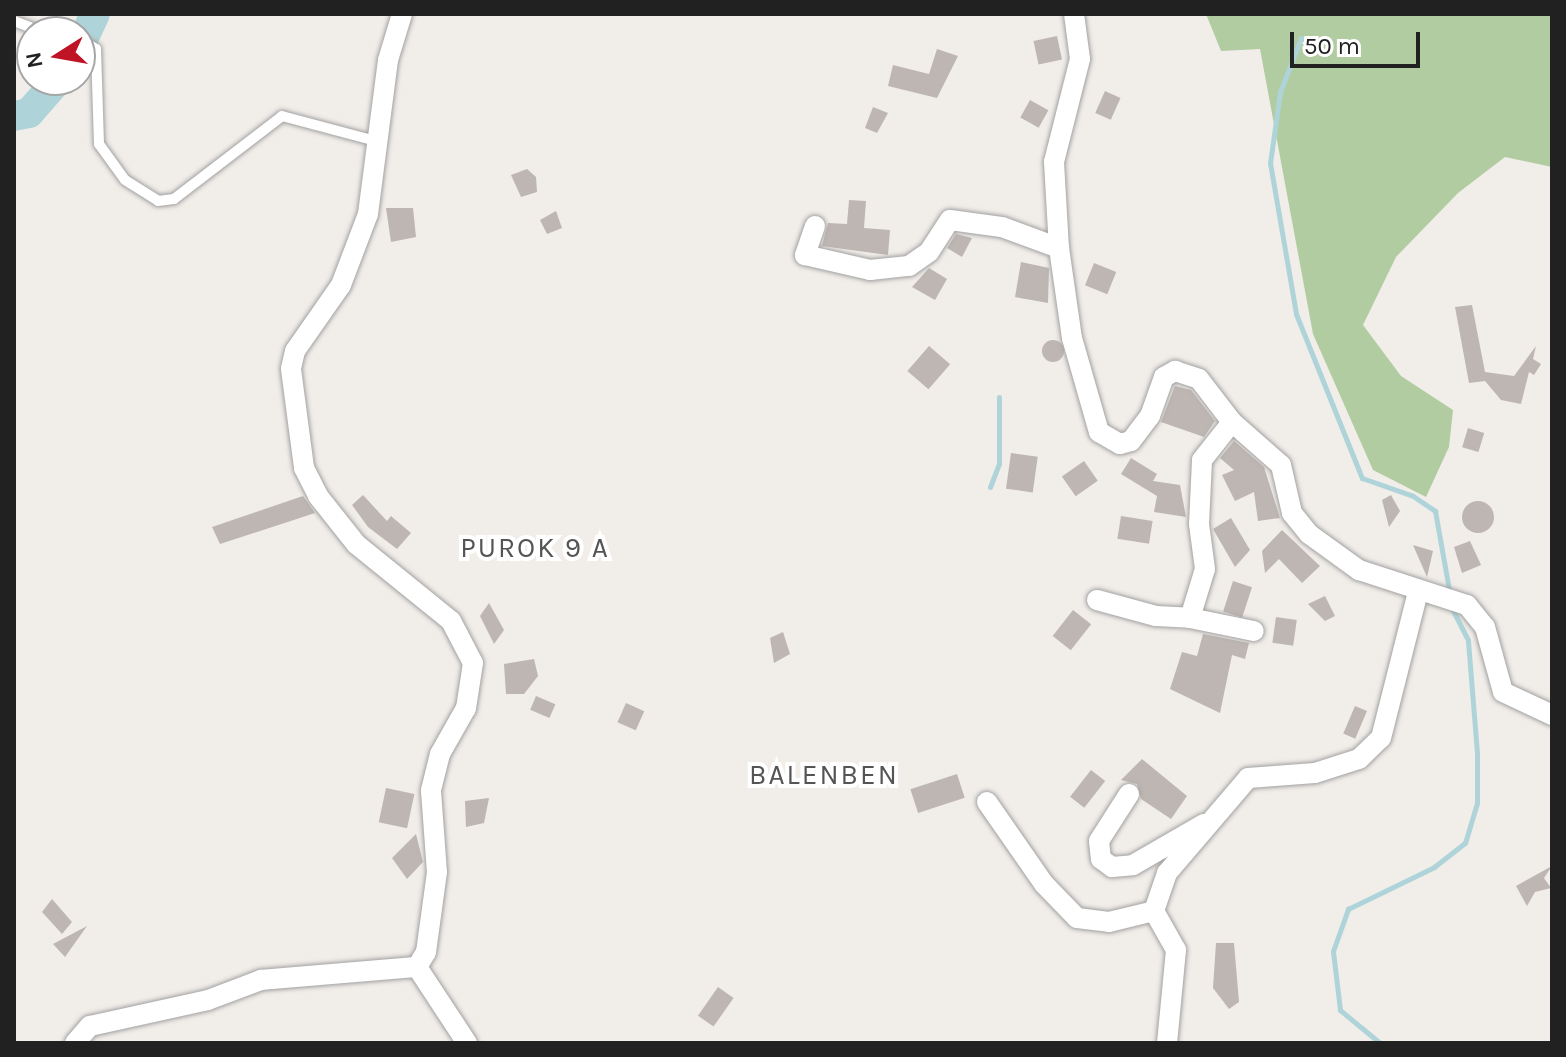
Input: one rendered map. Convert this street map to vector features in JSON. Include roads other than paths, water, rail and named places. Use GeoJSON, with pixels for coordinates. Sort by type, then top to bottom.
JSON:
{"type":"FeatureCollection","features":[{"type":"Feature","properties":{"kind":"street"},"geometry":{"type":"LineString","coordinates":[[402,14],[388,60],[368,214],[341,285],[295,351],[291,394],[304,468],[340,527],[430,598],[466,642],[473,684],[440,754],[431,791],[437,872],[426,952],[417,967]]}},
{"type":"Feature","properties":{"kind":"street"},"geometry":{"type":"LineString","coordinates":[[1074,14],[1080,59],[1054,162],[1059,248],[1072,338],[1099,432],[1120,444],[1131,441],[1150,416],[1164,377],[1175,371],[1208,387],[1232,422],[1281,465],[1292,513],[1309,534],[1359,570],[1467,605],[1485,627],[1503,692],[1552,715]]}},
{"type":"Feature","properties":{"kind":"street"},"geometry":{"type":"LineString","coordinates":[[815,226],[805,255],[870,270],[909,266],[929,252],[950,220],[1002,227],[1059,248]]}},
{"type":"Feature","properties":{"kind":"street"},"geometry":{"type":"LineString","coordinates":[[1190,618],[1205,569],[1199,524],[1202,460],[1232,422]]}},
{"type":"Feature","properties":{"kind":"street"},"geometry":{"type":"LineString","coordinates":[[1167,1043],[1176,950],[1154,911],[1167,873],[1204,824],[1248,778],[1315,773],[1371,749],[1381,738],[1426,593]]}},
{"type":"Feature","properties":{"kind":"street"},"geometry":{"type":"LineString","coordinates":[[1097,600],[1156,616],[1190,618],[1254,631]]}},
{"type":"Feature","properties":{"kind":"street"},"geometry":{"type":"LineString","coordinates":[[1129,794],[1099,841],[1101,859],[1112,867],[1133,865],[1204,824]]}},
{"type":"Feature","properties":{"kind":"street"},"geometry":{"type":"LineString","coordinates":[[987,802],[1044,884],[1077,918],[1109,922],[1154,911]]}},
{"type":"Feature","properties":{"kind":"street"},"geometry":{"type":"LineString","coordinates":[[75,1043],[90,1026],[208,1000],[261,980],[417,967]]}},
{"type":"Feature","properties":{"kind":"street"},"geometry":{"type":"LineString","coordinates":[[417,967],[467,1043]]}},
{"type":"Feature","properties":{"kind":"lane"},"geometry":{"type":"LineString","coordinates":[[96,49],[99,144],[125,180],[158,201],[174,199],[282,116],[376,141]]}},
{"type":"Feature","properties":{"kind":"waterway"},"geometry":{"type":"LineString","coordinates":[[1301,38],[1280,92],[1270,163],[1296,314],[1362,478],[1413,496],[1435,511],[1450,595]]}},
{"type":"Feature","properties":{"kind":"waterway"},"geometry":{"type":"LineString","coordinates":[[14,116],[29,113],[44,96]]}},
{"type":"Feature","properties":{"kind":"waterway"},"geometry":{"type":"LineString","coordinates":[[990,487],[999,464],[999,397]]}},
{"type":"Feature","properties":{"kind":"waterway"},"geometry":{"type":"LineString","coordinates":[[1380,1043],[1340,1010],[1333,951],[1348,909],[1434,867],[1465,843],[1477,803],[1477,753],[1468,640],[1450,605]]}},
{"type":"Feature","properties":{"kind":"district","name":"PUROK 9 A"},"geometry":{"type":"Point","coordinates":[535,548]}},
{"type":"Feature","properties":{"kind":"district","name":"BALENBEN"},"geometry":{"type":"Point","coordinates":[824,775]}}]}
